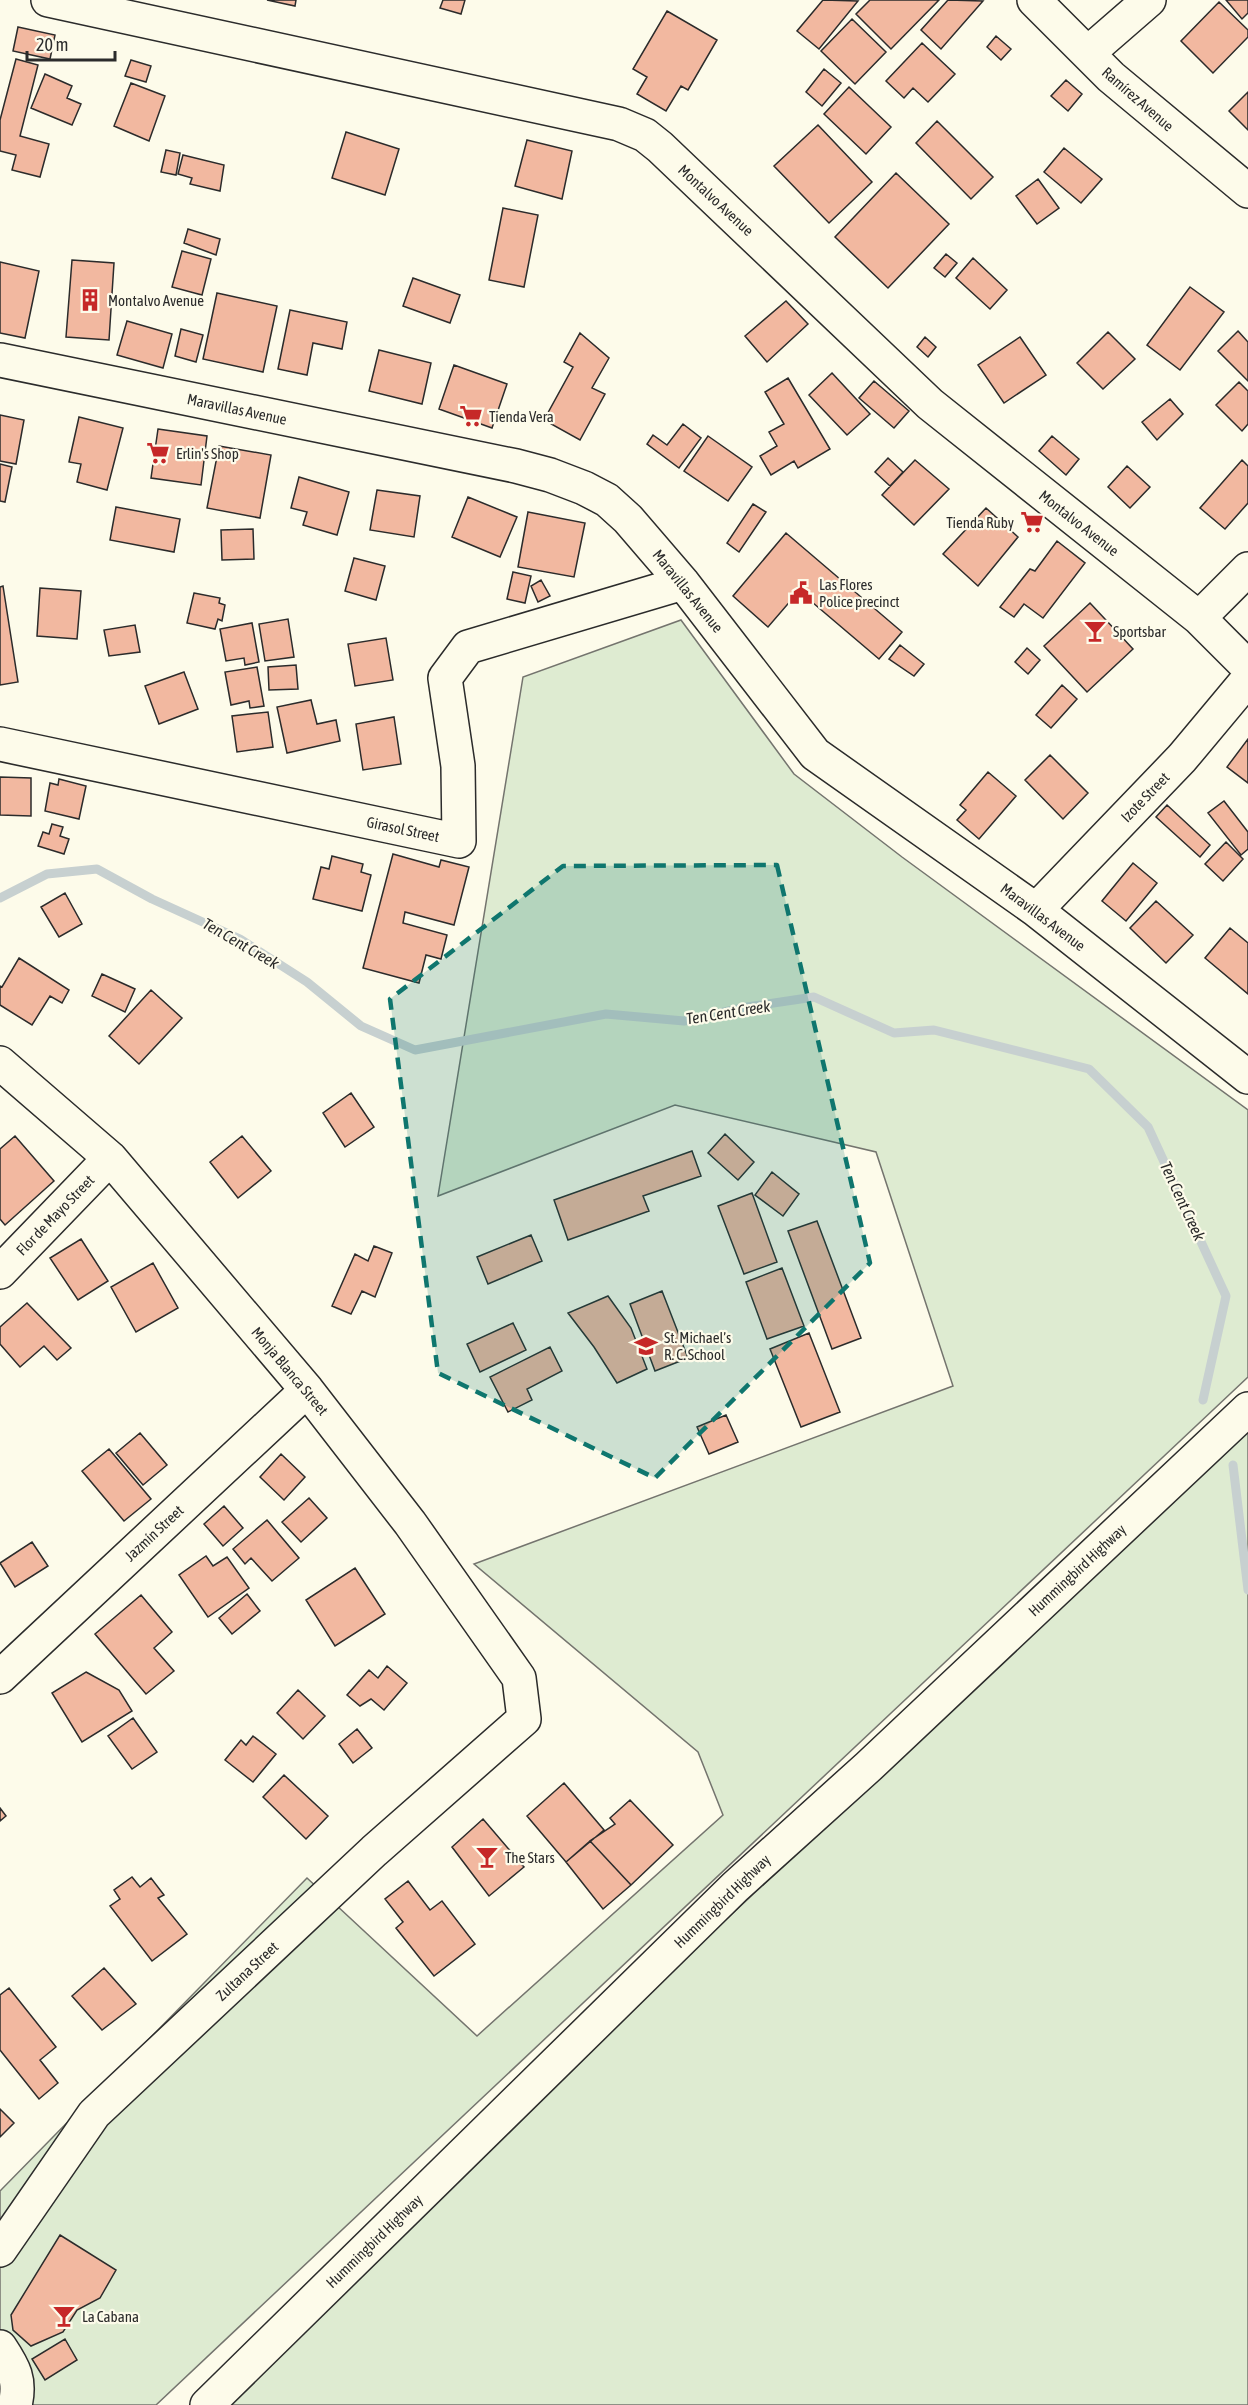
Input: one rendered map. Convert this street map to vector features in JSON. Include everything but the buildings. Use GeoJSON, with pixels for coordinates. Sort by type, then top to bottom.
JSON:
{"type":"FeatureCollection","features":[{"type":"Feature","properties":{"kind":"street","name":"Montalvo Avenue"},"geometry":{"type":"LineString","coordinates":[[48,0],[619,124],[645,135],[930,404],[1199,618],[1248,667]]}},
{"type":"Feature","properties":{"kind":"street","name":"Ramírez Avenue"},"geometry":{"type":"LineString","coordinates":[[1034,0],[1111,77],[1248,191]]}},
{"type":"Feature","properties":{"kind":"street"},"geometry":{"type":"LineString","coordinates":[[1088,53],[1149,0]]}},
{"type":"Feature","properties":{"kind":"street","name":"Maravillas Avenue"},"geometry":{"type":"LineString","coordinates":[[0,360],[550,475],[607,500],[628,519],[683,583],[815,753],[1036,910],[1248,1077]]}},
{"type":"Feature","properties":{"kind":"street"},"geometry":{"type":"LineString","coordinates":[[1199,618],[1248,569]]}},
{"type":"Feature","properties":{"kind":"street","name":"Girasol Street"},"geometry":{"type":"LineString","coordinates":[[0,744],[459,841],[458,766],[444,678],[468,647],[683,583]]}},
{"type":"Feature","properties":{"kind":"street","name":"Izote Street"},"geometry":{"type":"LineString","coordinates":[[1036,910],[1182,758],[1248,679]]}},
{"type":"Feature","properties":{"kind":"street","name":"Monja Blanca Street"},"geometry":{"type":"LineString","coordinates":[[0,1063],[110,1158],[307,1390],[410,1523],[519,1678],[524,1719]]}},
{"type":"Feature","properties":{"kind":"street","name":"Flor de Mayo Street"},"geometry":{"type":"LineString","coordinates":[[1,1271],[110,1158]]}},
{"type":"Feature","properties":{"kind":"street","name":"Jazmín Street"},"geometry":{"type":"LineString","coordinates":[[0,1677],[307,1390]]}},
{"type":"Feature","properties":{"kind":"street","name":"Hummingbird Highway"},"geometry":{"type":"LineString","coordinates":[[210,2404],[735,1887],[868,1767],[1248,1409]]}},
{"type":"Feature","properties":{"kind":"street","name":"Zultana Street"},"geometry":{"type":"LineString","coordinates":[[0,2250],[94,2114],[374,1851],[524,1719]]}},
{"type":"Feature","properties":{"kind":"street"},"geometry":{"type":"LineString","coordinates":[[0,2347],[15,2369],[18,2391],[15,2405]]}},
{"type":"Feature","properties":{"kind":"highlighted area"},"geometry":{"type":"Polygon","coordinates":[[[777,865],[870,1263],[655,1478],[438,1373],[390,999],[563,866],[777,865]]]}},
{"type":"Feature","properties":{"kind":"green space"},"geometry":{"type":"Polygon","coordinates":[[[681,620],[794,774],[902,857],[1248,1110],[1248,1377],[156,2405],[0,2405],[0,2191],[307,1878],[477,2036],[723,1815],[698,1752],[474,1564],[953,1386],[876,1152],[675,1105],[438,1196],[523,677],[681,620]]]}},
{"type":"Feature","properties":{"kind":"green space"},"geometry":{"type":"Polygon","coordinates":[[[1248,1431],[1248,2405],[207,2405],[1248,1431]]]}},
{"type":"Feature","properties":{"kind":"waterway","name":"Ten Cent Creek"},"geometry":{"type":"LineString","coordinates":[[0,898],[47,874],[97,869],[152,899],[240,939],[307,982],[361,1026],[415,1050],[606,1014],[684,1021],[747,1007],[814,997],[894,1033],[934,1030],[1089,1069],[1148,1127],[1226,1296],[1203,1400]]}},
{"type":"Feature","properties":{"kind":"waterway","name":"Ten Cent Creek"},"geometry":{"type":"LineString","coordinates":[[1233,1465],[1248,1590]]}},
{"type":"Feature","properties":{"kind":"place","name":"Montalvo Avenue"},"geometry":{"type":"Point","coordinates":[90,300]}},
{"type":"Feature","properties":{"kind":"place","name":"Tienda Vera"},"geometry":{"type":"Point","coordinates":[471,416]}},
{"type":"Feature","properties":{"kind":"place","name":"Erlin's Shop"},"geometry":{"type":"Point","coordinates":[158,453]}},
{"type":"Feature","properties":{"kind":"place","name":"Tienda Ruby"},"geometry":{"type":"Point","coordinates":[1032,522]}},
{"type":"Feature","properties":{"kind":"place","name":"Las Flores Police precinct"},"geometry":{"type":"Point","coordinates":[801,593]}},
{"type":"Feature","properties":{"kind":"place","name":"Sportsbar"},"geometry":{"type":"Point","coordinates":[1095,631]}},
{"type":"Feature","properties":{"kind":"place","name":"St. Michael’s R. C. School"},"geometry":{"type":"Point","coordinates":[646,1346]}},
{"type":"Feature","properties":{"kind":"place","name":"The Stars"},"geometry":{"type":"Point","coordinates":[487,1857]}},
{"type":"Feature","properties":{"kind":"place","name":"La Cabana"},"geometry":{"type":"Point","coordinates":[64,2316]}}]}
